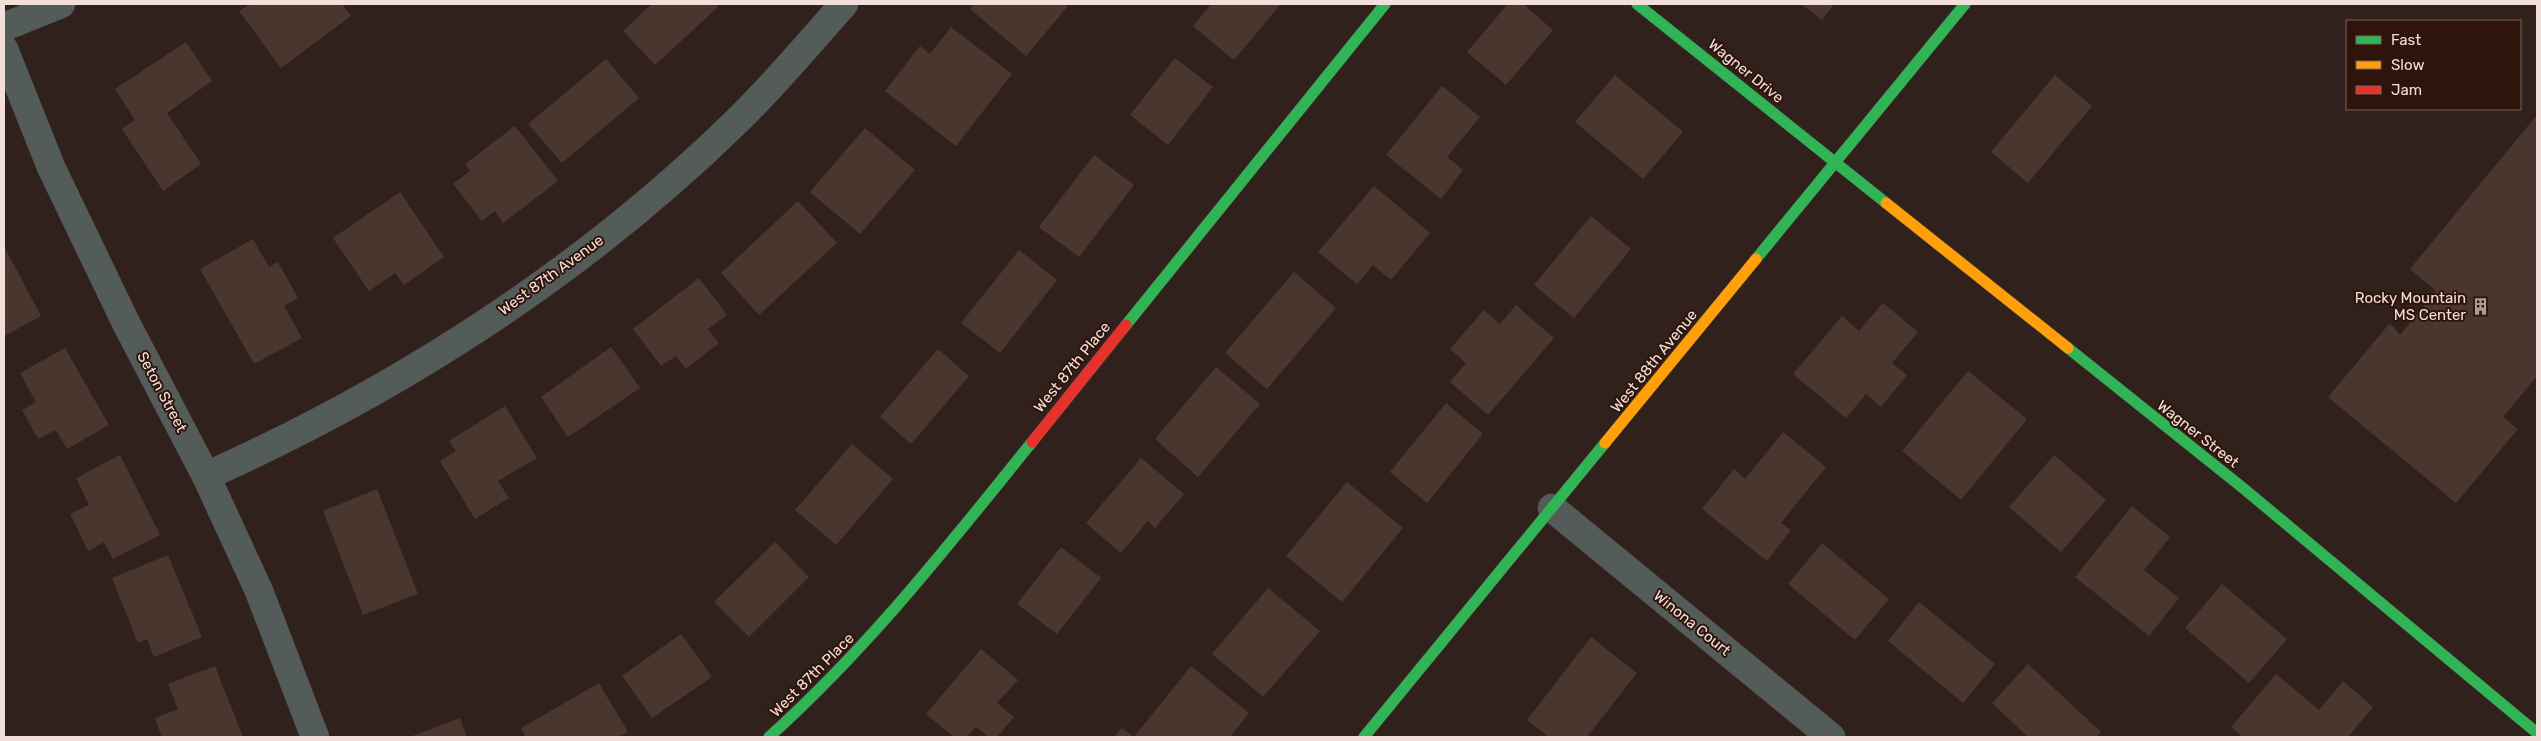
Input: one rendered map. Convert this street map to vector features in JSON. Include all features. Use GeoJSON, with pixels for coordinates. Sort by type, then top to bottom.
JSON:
{"type":"FeatureCollection","features":[{"type":"Feature","properties":{"kind":"street"},"geometry":{"type":"LineString","coordinates":[[4,27],[61,4]]}},
{"type":"Feature","properties":{"kind":"street","name":"West 87th Avenue"},"geometry":{"type":"LineString","coordinates":[[206,476],[267,449],[411,371],[502,313],[590,249],[673,180],[738,120],[786,71],[844,4]]}},
{"type":"Feature","properties":{"kind":"street","name":"West 87th Place"},"geometry":{"type":"LineString","coordinates":[[769,737],[806,706],[841,671],[934,562],[1385,4]]}},
{"type":"Feature","properties":{"kind":"street","name":"Wagner Drive"},"geometry":{"type":"LineString","coordinates":[[1637,4],[1836,162]]}},
{"type":"Feature","properties":{"kind":"street","name":"West 88th Avenue"},"geometry":{"type":"LineString","coordinates":[[1364,737],[1965,4]]}},
{"type":"Feature","properties":{"kind":"street","name":"Seton Street"},"geometry":{"type":"LineString","coordinates":[[4,49],[56,176],[126,323],[206,476],[259,591],[315,737]]}},
{"type":"Feature","properties":{"kind":"street","name":"Wagner Street"},"geometry":{"type":"LineString","coordinates":[[1836,162],[2242,488],[2537,732]]}},
{"type":"Feature","properties":{"kind":"street","name":"Winona Court"},"geometry":{"type":"LineString","coordinates":[[1552,508],[1831,737]]}},
{"type":"Feature","properties":{"kind":"building"},"geometry":{"type":"Polygon","coordinates":[[[250,4],[342,4],[351,16],[281,68],[239,11],[250,4]]]}},
{"type":"Feature","properties":{"kind":"building"},"geometry":{"type":"Polygon","coordinates":[[[652,4],[715,4],[718,7],[655,65],[623,31],[652,4]]]}},
{"type":"Feature","properties":{"kind":"building"},"geometry":{"type":"Polygon","coordinates":[[[975,4],[1066,4],[1068,6],[1026,56],[970,9],[975,4]]]}},
{"type":"Feature","properties":{"kind":"building"},"geometry":{"type":"Polygon","coordinates":[[[1211,4],[1281,4],[1234,60],[1193,26],[1211,4]]]}},
{"type":"Feature","properties":{"kind":"building"},"geometry":{"type":"Polygon","coordinates":[[[1508,4],[1523,4],[1553,30],[1506,85],[1467,52],[1508,4]]]}},
{"type":"Feature","properties":{"kind":"building"},"geometry":{"type":"Polygon","coordinates":[[[1801,4],[1834,4],[1822,20],[1801,4]]]}},
{"type":"Feature","properties":{"kind":"building"},"geometry":{"type":"Polygon","coordinates":[[[951,27],[1012,74],[956,146],[885,91],[920,46],[930,54],[951,27]]]}},
{"type":"Feature","properties":{"kind":"building"},"geometry":{"type":"Polygon","coordinates":[[[186,42],[212,81],[167,113],[201,164],[163,191],[122,129],[135,120],[115,89],[186,42]]]}},
{"type":"Feature","properties":{"kind":"building"},"geometry":{"type":"Polygon","coordinates":[[[1175,58],[1213,87],[1168,145],[1130,115],[1175,58]]]}},
{"type":"Feature","properties":{"kind":"building"},"geometry":{"type":"Polygon","coordinates":[[[606,59],[639,98],[562,163],[528,124],[606,59]]]}},
{"type":"Feature","properties":{"kind":"building"},"geometry":{"type":"Polygon","coordinates":[[[1615,75],[1683,132],[1643,179],[1575,122],[1615,75]]]}},
{"type":"Feature","properties":{"kind":"building"},"geometry":{"type":"Polygon","coordinates":[[[2055,75],[2092,106],[2028,183],[1991,152],[2055,75]]]}},
{"type":"Feature","properties":{"kind":"building"},"geometry":{"type":"Polygon","coordinates":[[[1442,86],[1480,117],[1447,157],[1463,170],[1441,199],[1386,155],[1442,86]]]}},
{"type":"Feature","properties":{"kind":"building","name":"Rocky Mountain MS Center"},"geometry":{"type":"Polygon","coordinates":[[[2537,115],[2537,376],[2503,417],[2518,429],[2456,503],[2328,397],[2390,323],[2400,335],[2436,291],[2410,269],[2537,115]]]}},
{"type":"Feature","properties":{"kind":"building"},"geometry":{"type":"Polygon","coordinates":[[[515,126],[558,181],[503,223],[495,211],[482,221],[453,184],[470,171],[465,164],[515,126]]]}},
{"type":"Feature","properties":{"kind":"building"},"geometry":{"type":"Polygon","coordinates":[[[865,128],[915,170],[860,234],[810,192],[865,128]]]}},
{"type":"Feature","properties":{"kind":"building"},"geometry":{"type":"Polygon","coordinates":[[[1094,155],[1134,185],[1079,257],[1039,227],[1094,155]]]}},
{"type":"Feature","properties":{"kind":"building"},"geometry":{"type":"Polygon","coordinates":[[[1374,186],[1430,233],[1391,280],[1373,265],[1357,284],[1318,252],[1374,186]]]}},
{"type":"Feature","properties":{"kind":"building"},"geometry":{"type":"Polygon","coordinates":[[[400,192],[444,257],[404,285],[395,273],[369,291],[333,238],[400,192]]]}},
{"type":"Feature","properties":{"kind":"building"},"geometry":{"type":"Polygon","coordinates":[[[798,201],[837,243],[759,315],[721,273],[798,201]]]}},
{"type":"Feature","properties":{"kind":"building"},"geometry":{"type":"Polygon","coordinates":[[[1591,216],[1631,249],[1574,318],[1534,285],[1591,216]]]}},
{"type":"Feature","properties":{"kind":"building"},"geometry":{"type":"Polygon","coordinates":[[[253,239],[269,267],[278,262],[298,298],[284,306],[302,338],[254,364],[200,269],[253,239]]]}},
{"type":"Feature","properties":{"kind":"building"},"geometry":{"type":"Polygon","coordinates":[[[4,246],[41,316],[4,336],[4,246]]]}},
{"type":"Feature","properties":{"kind":"building"},"geometry":{"type":"Polygon","coordinates":[[[1019,250],[1057,280],[1000,353],[961,323],[1019,250]]]}},
{"type":"Feature","properties":{"kind":"building"},"geometry":{"type":"Polygon","coordinates":[[[1294,272],[1336,308],[1267,389],[1225,353],[1294,272]]]}},
{"type":"Feature","properties":{"kind":"building"},"geometry":{"type":"Polygon","coordinates":[[[699,278],[727,315],[708,329],[719,343],[686,369],[676,356],[661,366],[633,329],[699,278]]]}},
{"type":"Feature","properties":{"kind":"building"},"geometry":{"type":"Polygon","coordinates":[[[1883,303],[1918,332],[1892,363],[1907,375],[1881,407],[1866,394],[1846,418],[1793,374],[1842,316],[1859,331],[1883,303]]]}},
{"type":"Feature","properties":{"kind":"building"},"geometry":{"type":"Polygon","coordinates":[[[1516,305],[1554,338],[1488,415],[1450,382],[1466,363],[1450,349],[1484,310],[1500,324],[1516,305]]]}},
{"type":"Feature","properties":{"kind":"building"},"geometry":{"type":"Polygon","coordinates":[[[611,347],[640,388],[568,437],[541,397],[611,347]]]}},
{"type":"Feature","properties":{"kind":"building"},"geometry":{"type":"Polygon","coordinates":[[[65,348],[109,425],[67,449],[56,430],[38,439],[22,410],[36,402],[20,373],[65,348]]]}},
{"type":"Feature","properties":{"kind":"building"},"geometry":{"type":"Polygon","coordinates":[[[938,349],[969,376],[911,444],[880,417],[938,349]]]}},
{"type":"Feature","properties":{"kind":"building"},"geometry":{"type":"Polygon","coordinates":[[[1216,367],[1260,404],[1198,477],[1155,439],[1216,367]]]}},
{"type":"Feature","properties":{"kind":"building"},"geometry":{"type":"Polygon","coordinates":[[[1968,371],[2027,419],[1961,500],[1902,451],[1968,371]]]}},
{"type":"Feature","properties":{"kind":"building"},"geometry":{"type":"Polygon","coordinates":[[[1446,403],[1483,434],[1427,503],[1390,472],[1446,403]]]}},
{"type":"Feature","properties":{"kind":"building"},"geometry":{"type":"Polygon","coordinates":[[[505,406],[537,458],[498,481],[509,498],[475,519],[440,461],[456,451],[449,441],[505,406]]]}},
{"type":"Feature","properties":{"kind":"building"},"geometry":{"type":"Polygon","coordinates":[[[1783,432],[1826,467],[1781,523],[1791,530],[1767,561],[1702,509],[1734,469],[1745,479],[1783,432]]]}},
{"type":"Feature","properties":{"kind":"building"},"geometry":{"type":"Polygon","coordinates":[[[852,444],[893,479],[836,545],[795,510],[852,444]]]}},
{"type":"Feature","properties":{"kind":"building"},"geometry":{"type":"Polygon","coordinates":[[[120,455],[160,535],[113,559],[104,542],[88,551],[70,514],[89,505],[76,478],[120,455]]]}},
{"type":"Feature","properties":{"kind":"building"},"geometry":{"type":"Polygon","coordinates":[[[2054,455],[2106,500],[2061,552],[2009,507],[2054,455]]]}},
{"type":"Feature","properties":{"kind":"building"},"geometry":{"type":"Polygon","coordinates":[[[1141,458],[1184,494],[1155,528],[1148,521],[1121,553],[1086,523],[1141,458]]]}},
{"type":"Feature","properties":{"kind":"building"},"geometry":{"type":"Polygon","coordinates":[[[1347,482],[1403,528],[1342,602],[1286,556],[1347,482]]]}},
{"type":"Feature","properties":{"kind":"building"},"geometry":{"type":"Polygon","coordinates":[[[377,489],[418,594],[363,615],[323,511],[377,489]]]}},
{"type":"Feature","properties":{"kind":"building"},"geometry":{"type":"Polygon","coordinates":[[[2132,506],[2170,537],[2144,570],[2179,598],[2149,636],[2075,577],[2132,506]]]}},
{"type":"Feature","properties":{"kind":"building"},"geometry":{"type":"Polygon","coordinates":[[[775,542],[809,577],[749,637],[714,602],[775,542]]]}},
{"type":"Feature","properties":{"kind":"building"},"geometry":{"type":"Polygon","coordinates":[[[1822,543],[1889,599],[1855,640],[1788,584],[1822,543]]]}},
{"type":"Feature","properties":{"kind":"building"},"geometry":{"type":"Polygon","coordinates":[[[1061,547],[1101,578],[1057,634],[1017,604],[1061,547]]]}},
{"type":"Feature","properties":{"kind":"building"},"geometry":{"type":"Polygon","coordinates":[[[168,555],[202,637],[154,657],[147,639],[138,643],[112,578],[168,555]]]}},
{"type":"Feature","properties":{"kind":"building"},"geometry":{"type":"Polygon","coordinates":[[[2222,584],[2287,639],[2249,683],[2185,628],[2222,584]]]}},
{"type":"Feature","properties":{"kind":"building"},"geometry":{"type":"Polygon","coordinates":[[[1268,588],[1320,631],[1263,697],[1212,654],[1268,588]]]}},
{"type":"Feature","properties":{"kind":"building"},"geometry":{"type":"Polygon","coordinates":[[[1919,602],[1995,664],[1963,703],[1888,641],[1919,602]]]}},
{"type":"Feature","properties":{"kind":"building"},"geometry":{"type":"Polygon","coordinates":[[[681,634],[712,677],[652,718],[622,676],[681,634]]]}},
{"type":"Feature","properties":{"kind":"building"},"geometry":{"type":"Polygon","coordinates":[[[1591,637],[1637,673],[1587,737],[1549,737],[1527,720],[1591,637]]]}},
{"type":"Feature","properties":{"kind":"building"},"geometry":{"type":"Polygon","coordinates":[[[981,649],[1018,680],[997,703],[1014,717],[997,737],[989,737],[976,727],[967,737],[954,737],[926,714],[981,649]]]}},
{"type":"Feature","properties":{"kind":"building"},"geometry":{"type":"Polygon","coordinates":[[[2028,664],[2101,732],[2096,737],[2028,737],[1992,703],[2028,664]]]}},
{"type":"Feature","properties":{"kind":"building"},"geometry":{"type":"Polygon","coordinates":[[[215,666],[243,737],[162,737],[155,718],[178,709],[168,684],[215,666]]]}},
{"type":"Feature","properties":{"kind":"building"},"geometry":{"type":"Polygon","coordinates":[[[1191,666],[1249,713],[1230,737],[1134,737],[1191,666]]]}},
{"type":"Feature","properties":{"kind":"building"},"geometry":{"type":"Polygon","coordinates":[[[2276,674],[2319,710],[2343,681],[2373,707],[2348,737],[2243,737],[2231,727],[2276,674]]]}},
{"type":"Feature","properties":{"kind":"building"},"geometry":{"type":"Polygon","coordinates":[[[599,683],[628,732],[618,737],[526,737],[521,728],[599,683]]]}},
{"type":"Feature","properties":{"kind":"building"},"geometry":{"type":"Polygon","coordinates":[[[460,718],[467,737],[410,737],[460,718]]]}},
{"type":"Feature","properties":{"kind":"building"},"geometry":{"type":"Polygon","coordinates":[[[1122,728],[1134,737],[1114,737],[1122,728]]]}},
{"type":"Feature","properties":{"kind":"traffic: fast"},"geometry":{"type":"LineString","coordinates":[[1126,325],[1385,4]]}},
{"type":"Feature","properties":{"kind":"traffic: fast"},"geometry":{"type":"LineString","coordinates":[[1637,4],[1886,203]]}},
{"type":"Feature","properties":{"kind":"traffic: fast"},"geometry":{"type":"LineString","coordinates":[[1756,259],[1965,4]]}},
{"type":"Feature","properties":{"kind":"traffic: fast"},"geometry":{"type":"LineString","coordinates":[[2068,348],[2243,488],[2537,733]]}},
{"type":"Feature","properties":{"kind":"traffic: fast"},"geometry":{"type":"LineString","coordinates":[[769,737],[874,632],[1032,442]]}},
{"type":"Feature","properties":{"kind":"traffic: fast"},"geometry":{"type":"LineString","coordinates":[[1364,737],[1605,443]]}},
{"type":"Feature","properties":{"kind":"traffic: slow"},"geometry":{"type":"LineString","coordinates":[[1886,203],[2068,348]]}},
{"type":"Feature","properties":{"kind":"traffic: slow"},"geometry":{"type":"LineString","coordinates":[[1605,443],[1756,259]]}},
{"type":"Feature","properties":{"kind":"traffic: jam"},"geometry":{"type":"LineString","coordinates":[[1032,442],[1126,325]]}},
{"type":"Feature","properties":{"kind":"place","name":"Rocky Mountain MS Center"},"geometry":{"type":"Point","coordinates":[2480,307]}}]}
